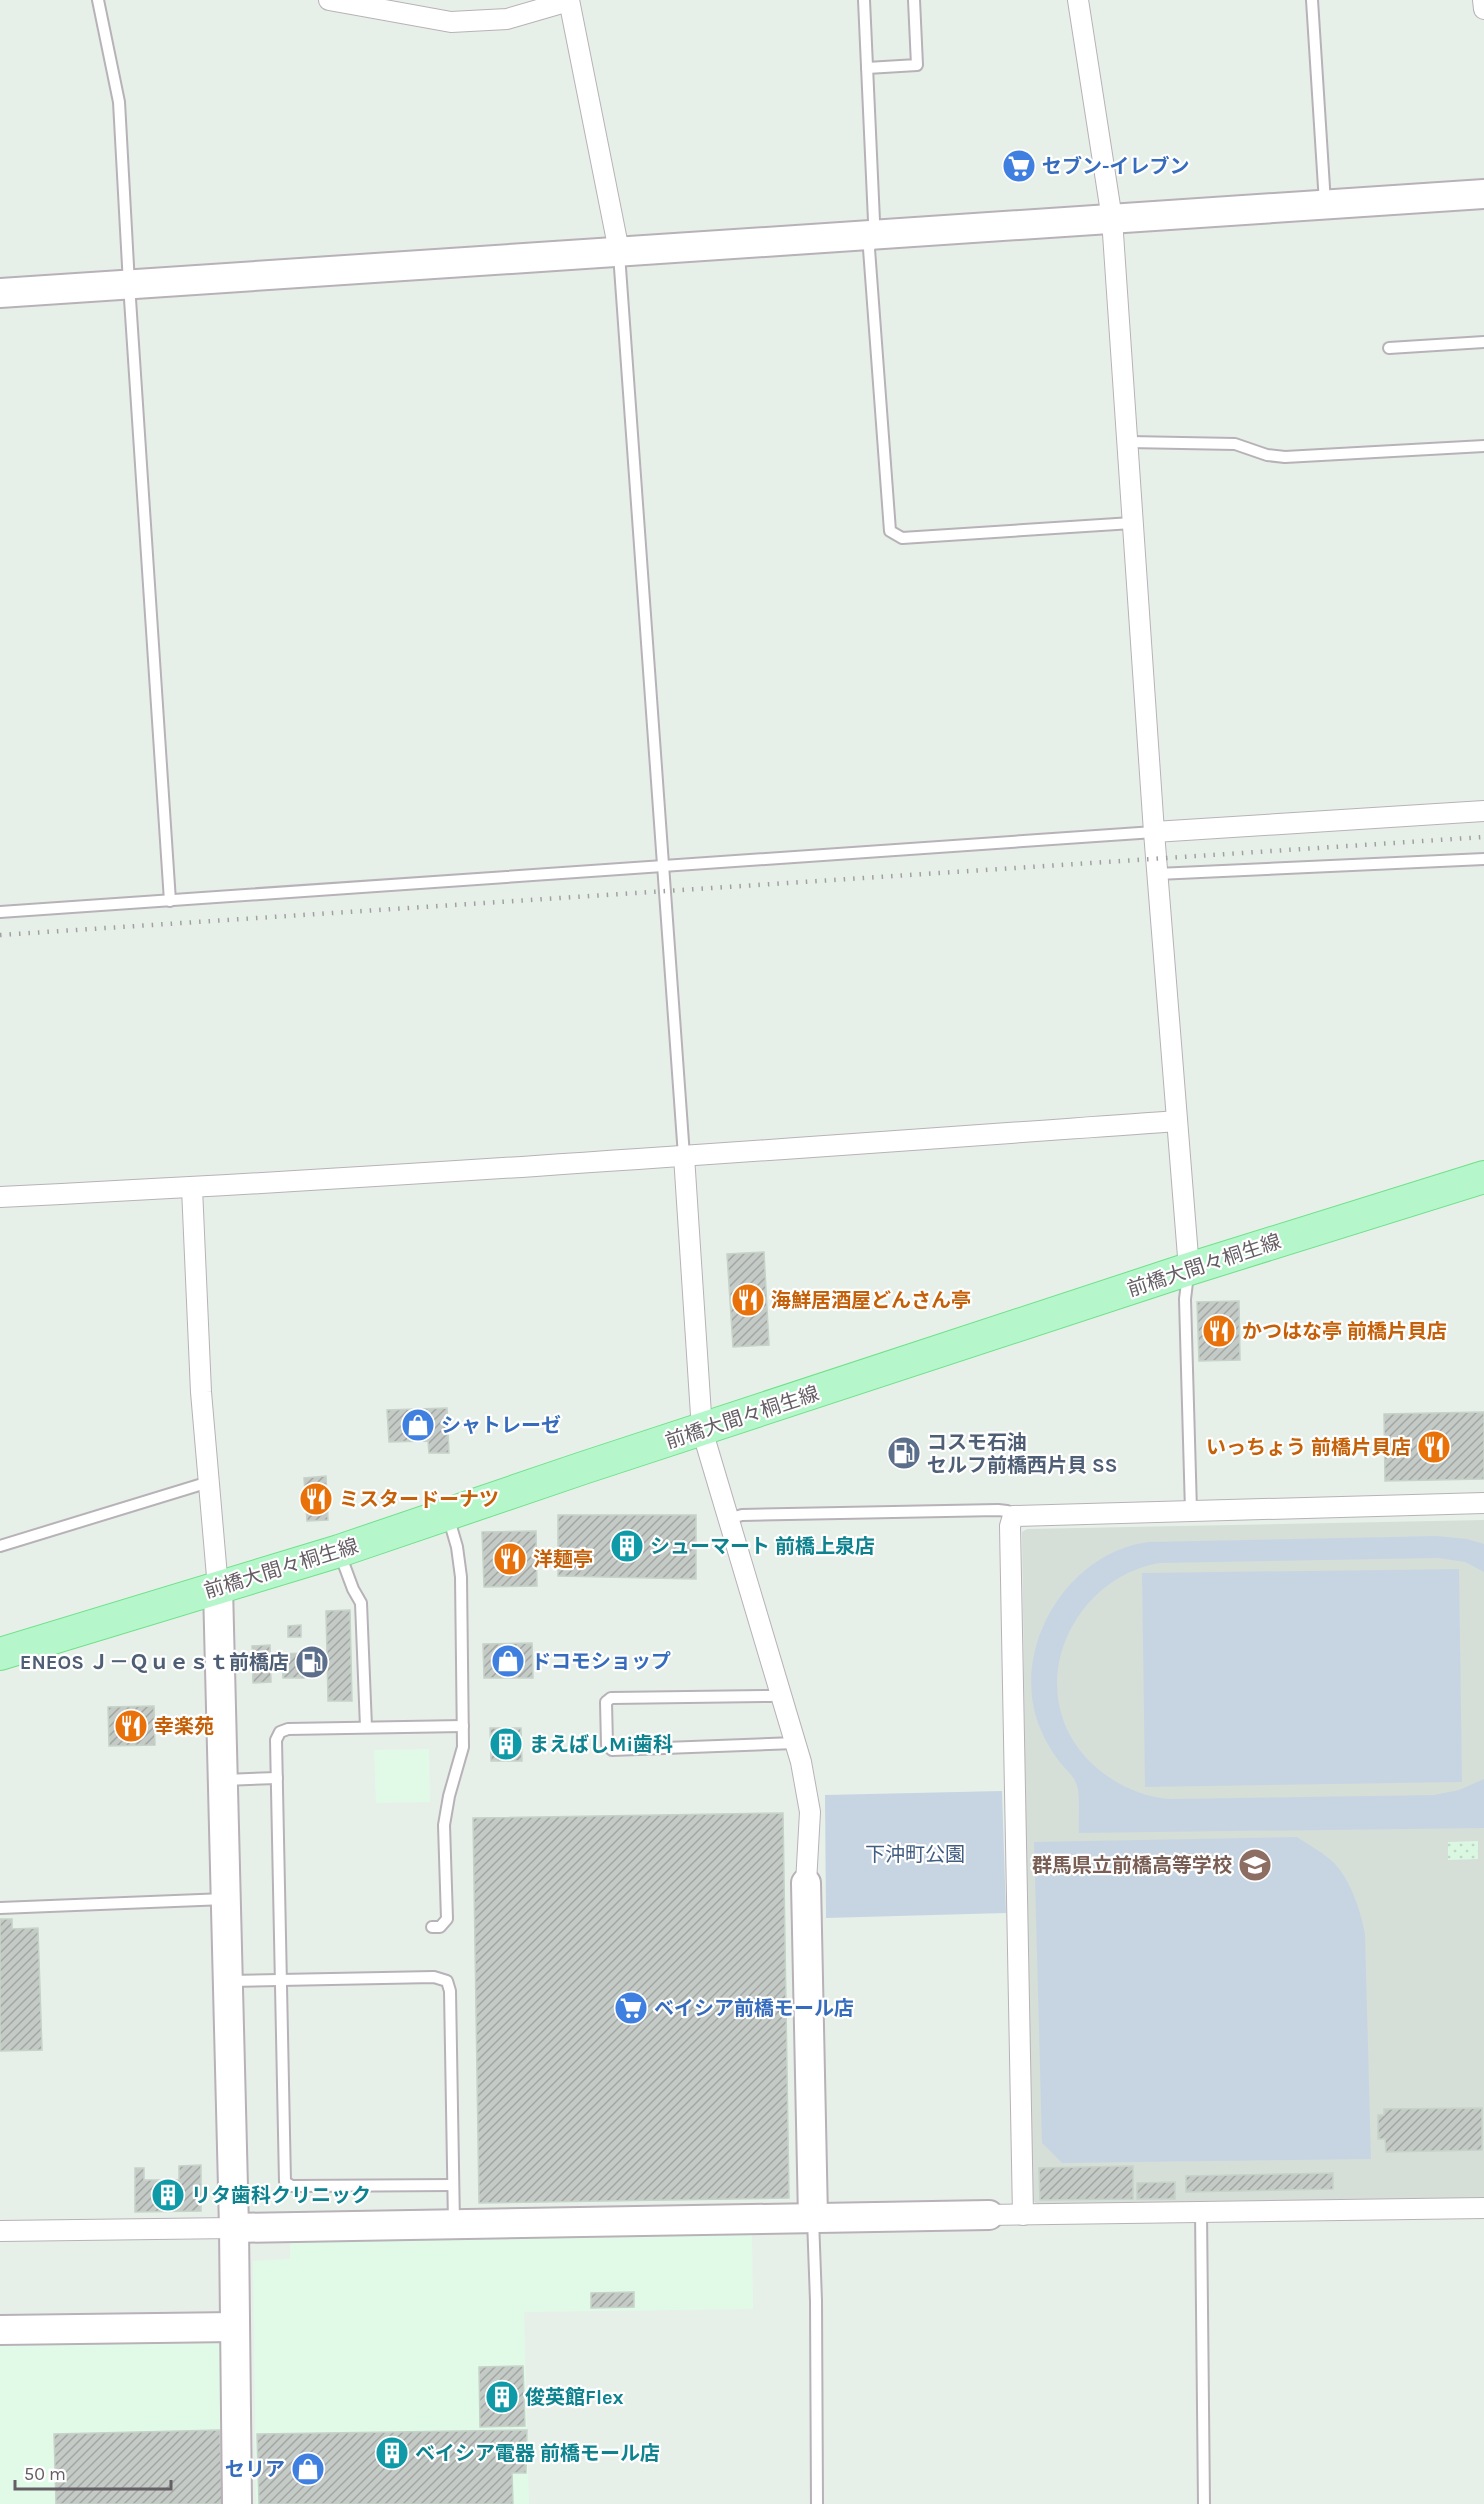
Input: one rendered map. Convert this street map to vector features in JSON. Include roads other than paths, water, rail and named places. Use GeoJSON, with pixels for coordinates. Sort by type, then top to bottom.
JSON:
{"type":"FeatureCollection","features":[{"type":"Feature","properties":{"kind":"main road","name":"前橋大間々桐生線"},"geometry":{"type":"LineString","coordinates":[[0,1654],[339,1551],[447,1513],[1189,1269],[1484,1177]]}},
{"type":"Feature","properties":{"kind":"street"},"geometry":{"type":"LineString","coordinates":[[329,0],[451,22],[507,19],[569,0],[619,251]]}},
{"type":"Feature","properties":{"kind":"street"},"geometry":{"type":"LineString","coordinates":[[1078,0],[1112,219],[1129,442],[1131,523],[1189,1269]]}},
{"type":"Feature","properties":{"kind":"street"},"geometry":{"type":"LineString","coordinates":[[1483,0],[1484,9]]}},
{"type":"Feature","properties":{"kind":"street"},"geometry":{"type":"LineString","coordinates":[[0,293],[1484,194]]}},
{"type":"Feature","properties":{"kind":"street"},"geometry":{"type":"LineString","coordinates":[[1154,832],[1484,811]]}},
{"type":"Feature","properties":{"kind":"street"},"geometry":{"type":"LineString","coordinates":[[0,1197],[192,1188],[1177,1121]]}},
{"type":"Feature","properties":{"kind":"street"},"geometry":{"type":"LineString","coordinates":[[684,1156],[702,1430],[781,1694],[808,1796],[806,1883],[813,2218]]}},
{"type":"Feature","properties":{"kind":"street"},"geometry":{"type":"LineString","coordinates":[[192,1188],[201,1392],[218,1588],[229,1981],[237,2504]]}},
{"type":"Feature","properties":{"kind":"street"},"geometry":{"type":"LineString","coordinates":[[1023,2215],[1011,1537],[1013,1516],[1484,1503]]}},
{"type":"Feature","properties":{"kind":"street"},"geometry":{"type":"LineString","coordinates":[[0,2231],[1484,2208]]}},
{"type":"Feature","properties":{"kind":"street"},"geometry":{"type":"LineString","coordinates":[[0,2330],[235,2327]]}},
{"type":"Feature","properties":{"kind":"lane"},"geometry":{"type":"LineString","coordinates":[[99,0],[119,102],[170,901]]}},
{"type":"Feature","properties":{"kind":"lane"},"geometry":{"type":"LineString","coordinates":[[864,0],[874,235],[869,249],[890,531],[902,538],[1131,523]]}},
{"type":"Feature","properties":{"kind":"lane"},"geometry":{"type":"LineString","coordinates":[[867,68],[917,65],[914,0]]}},
{"type":"Feature","properties":{"kind":"lane"},"geometry":{"type":"LineString","coordinates":[[1312,0],[1325,203]]}},
{"type":"Feature","properties":{"kind":"lane"},"geometry":{"type":"LineString","coordinates":[[619,251],[684,1156]]}},
{"type":"Feature","properties":{"kind":"lane"},"geometry":{"type":"LineString","coordinates":[[1389,348],[1484,342]]}},
{"type":"Feature","properties":{"kind":"lane"},"geometry":{"type":"LineString","coordinates":[[1129,442],[1235,444],[1267,455],[1285,457],[1484,446]]}},
{"type":"Feature","properties":{"kind":"lane"},"geometry":{"type":"LineString","coordinates":[[0,912],[1154,832]]}},
{"type":"Feature","properties":{"kind":"lane"},"geometry":{"type":"LineString","coordinates":[[1158,874],[1484,858]]}},
{"type":"Feature","properties":{"kind":"lane"},"geometry":{"type":"LineString","coordinates":[[1189,1269],[1185,1299],[1191,1511]]}},
{"type":"Feature","properties":{"kind":"lane"},"geometry":{"type":"LineString","coordinates":[[0,1546],[209,1482]]}},
{"type":"Feature","properties":{"kind":"lane"},"geometry":{"type":"LineString","coordinates":[[728,1519],[742,1515],[998,1510],[1007,1511],[1013,1516]]}},
{"type":"Feature","properties":{"kind":"lane"},"geometry":{"type":"LineString","coordinates":[[432,1927],[440,1927],[447,1919],[444,1825],[449,1796],[462,1756],[461,1577],[457,1546],[447,1513]]}},
{"type":"Feature","properties":{"kind":"lane"},"geometry":{"type":"LineString","coordinates":[[339,1551],[353,1589],[361,1603],[366,1727]]}},
{"type":"Feature","properties":{"kind":"lane"},"geometry":{"type":"LineString","coordinates":[[781,1694],[611,1698],[606,1702],[608,1745],[612,1750],[795,1743]]}},
{"type":"Feature","properties":{"kind":"lane"},"geometry":{"type":"LineString","coordinates":[[453,2185],[292,2186],[285,2182],[276,1740],[280,1732],[297,1728],[463,1726]]}},
{"type":"Feature","properties":{"kind":"lane"},"geometry":{"type":"LineString","coordinates":[[224,1780],[277,1778]]}},
{"type":"Feature","properties":{"kind":"lane"},"geometry":{"type":"LineString","coordinates":[[0,1908],[227,1899]]}},
{"type":"Feature","properties":{"kind":"lane"},"geometry":{"type":"LineString","coordinates":[[229,1981],[434,1977],[447,1981],[450,1991],[454,2224]]}},
{"type":"Feature","properties":{"kind":"lane"},"geometry":{"type":"LineString","coordinates":[[1201,2211],[1204,2504]]}},
{"type":"Feature","properties":{"kind":"lane"},"geometry":{"type":"LineString","coordinates":[[813,2218],[816,2301],[817,2504]]}},
{"type":"Feature","properties":{"kind":"railway"},"geometry":{"type":"LineString","coordinates":[[0,935],[1484,837]]}},
{"type":"Feature","properties":{"kind":"place","name":"セブン-イレブン"},"geometry":{"type":"Point","coordinates":[1019,166]}},
{"type":"Feature","properties":{"kind":"place","name":"海鮮居酒屋どんさん亭"},"geometry":{"type":"Point","coordinates":[748,1300]}},
{"type":"Feature","properties":{"kind":"place","name":"かつはな亭 前橋片貝店"},"geometry":{"type":"Point","coordinates":[1219,1331]}},
{"type":"Feature","properties":{"kind":"place","name":"シャトレーゼ"},"geometry":{"type":"Point","coordinates":[418,1425]}},
{"type":"Feature","properties":{"kind":"place","name":"いっちょう 前橋片貝店"},"geometry":{"type":"Point","coordinates":[1434,1447]}},
{"type":"Feature","properties":{"kind":"place","name":"コスモ石油 セルフ前橋西片貝 SS"},"geometry":{"type":"Point","coordinates":[904,1453]}},
{"type":"Feature","properties":{"kind":"place","name":"ミスタードーナツ"},"geometry":{"type":"Point","coordinates":[316,1499]}},
{"type":"Feature","properties":{"kind":"place","name":"シューマート 前橋上泉店"},"geometry":{"type":"Point","coordinates":[627,1546]}},
{"type":"Feature","properties":{"kind":"place","name":"洋麺亭"},"geometry":{"type":"Point","coordinates":[510,1559]}},
{"type":"Feature","properties":{"kind":"place","name":"ドコモショップ"},"geometry":{"type":"Point","coordinates":[508,1661]}},
{"type":"Feature","properties":{"kind":"place","name":"ENEOS Ｊ－Ｑｕｅｓｔ前橋店"},"geometry":{"type":"Point","coordinates":[312,1662]}},
{"type":"Feature","properties":{"kind":"place","name":"幸楽苑"},"geometry":{"type":"Point","coordinates":[131,1726]}},
{"type":"Feature","properties":{"kind":"place","name":"まえばしMi歯科"},"geometry":{"type":"Point","coordinates":[506,1744]}},
{"type":"Feature","properties":{"kind":"place","name":"群馬県立前橋高等学校"},"geometry":{"type":"Point","coordinates":[1255,1865]}},
{"type":"Feature","properties":{"kind":"place","name":"ベイシア前橋モール店"},"geometry":{"type":"Point","coordinates":[631,2008]}},
{"type":"Feature","properties":{"kind":"place","name":"リタ歯科クリニック"},"geometry":{"type":"Point","coordinates":[168,2195]}},
{"type":"Feature","properties":{"kind":"place","name":"俊英館Flex"},"geometry":{"type":"Point","coordinates":[502,2397]}},
{"type":"Feature","properties":{"kind":"place","name":"ベイシア電器 前橋モール店"},"geometry":{"type":"Point","coordinates":[392,2453]}},
{"type":"Feature","properties":{"kind":"place","name":"セリア"},"geometry":{"type":"Point","coordinates":[308,2469]}},
{"type":"Feature","properties":{"kind":"park label","name":"下沖町公園"},"geometry":{"type":"Point","coordinates":[915,1854]}}]}
